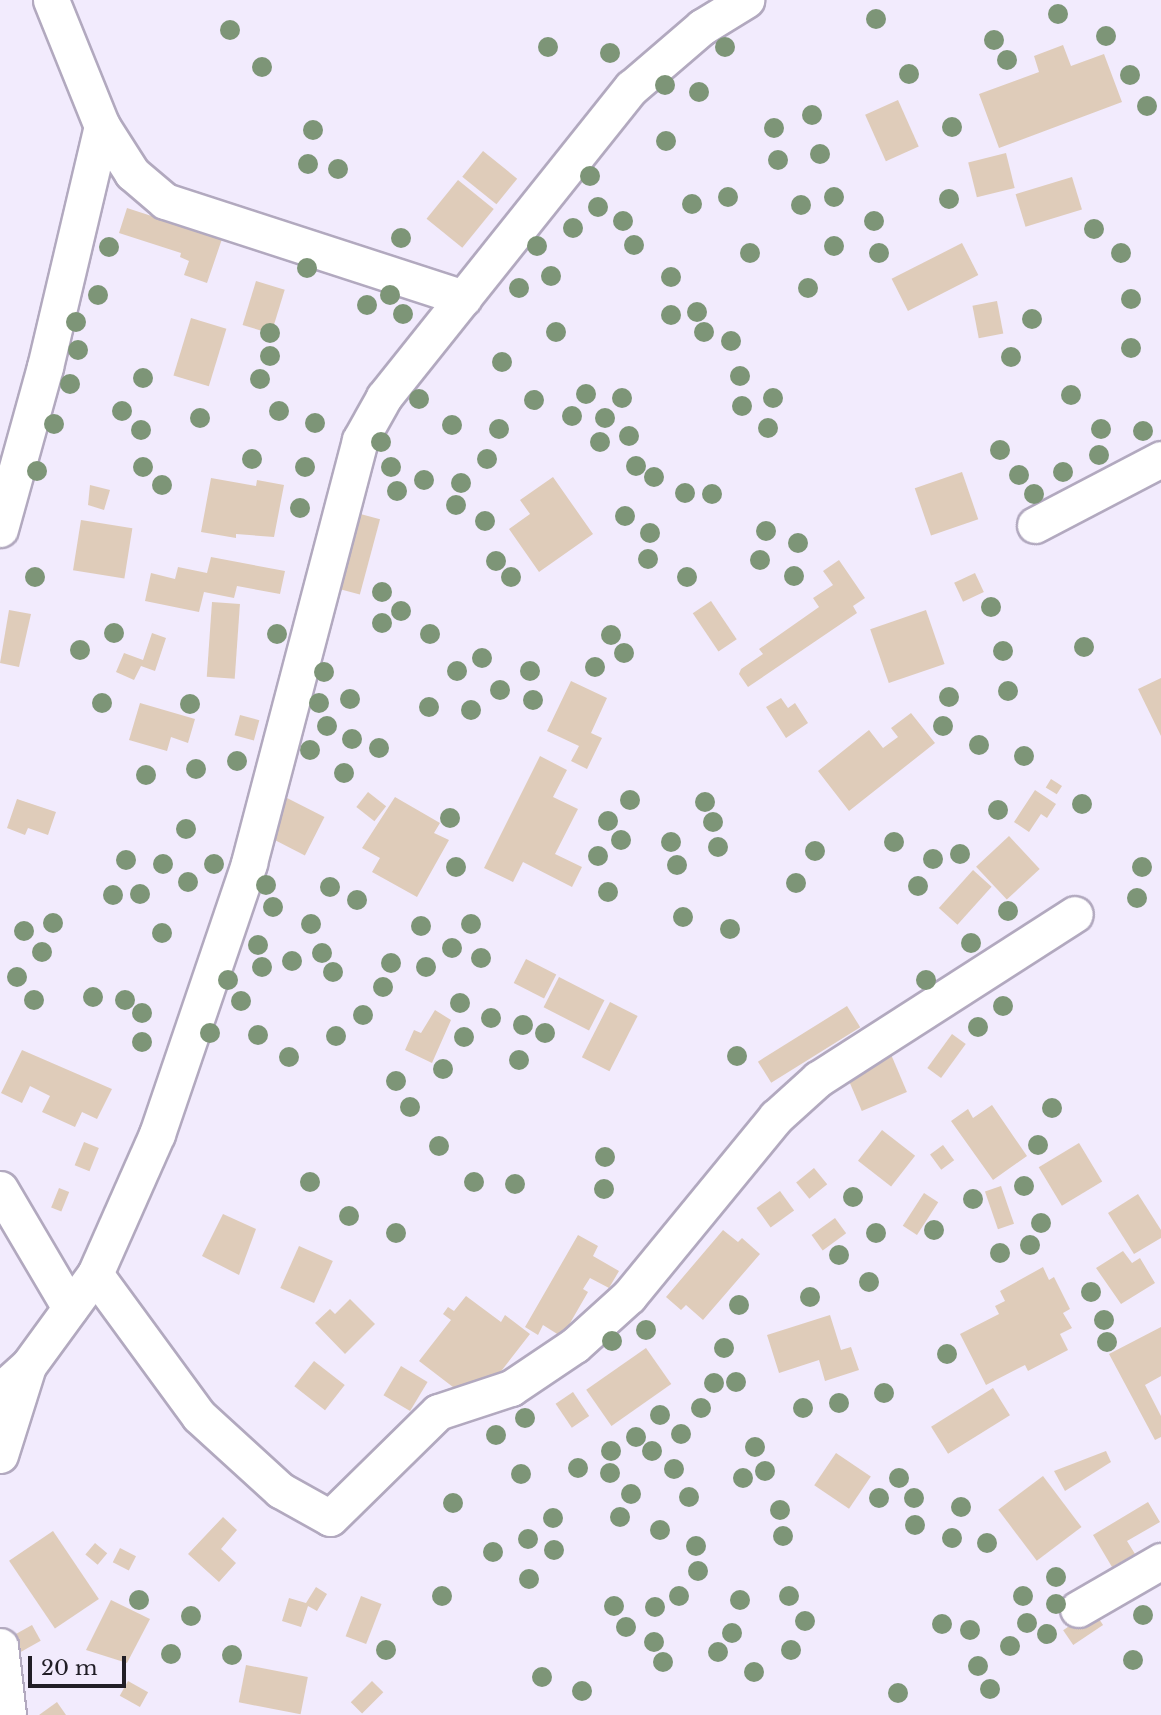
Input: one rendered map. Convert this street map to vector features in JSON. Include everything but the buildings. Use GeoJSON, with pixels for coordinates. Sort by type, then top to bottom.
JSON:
{"type":"FeatureCollection","features":[{"type":"Feature","properties":{"kind":"street"},"geometry":{"type":"LineString","coordinates":[[51,0],[102,126],[132,173],[165,201],[464,298]]}},
{"type":"Feature","properties":{"kind":"street"},"geometry":{"type":"LineString","coordinates":[[0,1391],[28,1366],[95,1274],[157,1134],[248,863],[360,440],[384,397],[464,298],[529,210],[632,88],[702,27],[746,0]]}},
{"type":"Feature","properties":{"kind":"street"},"geometry":{"type":"LineString","coordinates":[[0,529],[102,126]]}},
{"type":"Feature","properties":{"kind":"street"},"geometry":{"type":"LineString","coordinates":[[1035,525],[1161,459]]}},
{"type":"Feature","properties":{"kind":"street"},"geometry":{"type":"LineString","coordinates":[[95,1274],[199,1416],[279,1490],[330,1518],[438,1412],[511,1388],[575,1345],[629,1296],[776,1117],[818,1079],[1075,914]]}},
{"type":"Feature","properties":{"kind":"street"},"geometry":{"type":"LineString","coordinates":[[0,1189],[70,1308]]}},
{"type":"Feature","properties":{"kind":"street"},"geometry":{"type":"LineString","coordinates":[[0,1455],[28,1366]]}},
{"type":"Feature","properties":{"kind":"street"},"geometry":{"type":"LineString","coordinates":[[1077,1609],[1161,1561]]}},
{"type":"Feature","properties":{"kind":"street"},"geometry":{"type":"LineString","coordinates":[[0,1646],[8,1715]]}}]}
